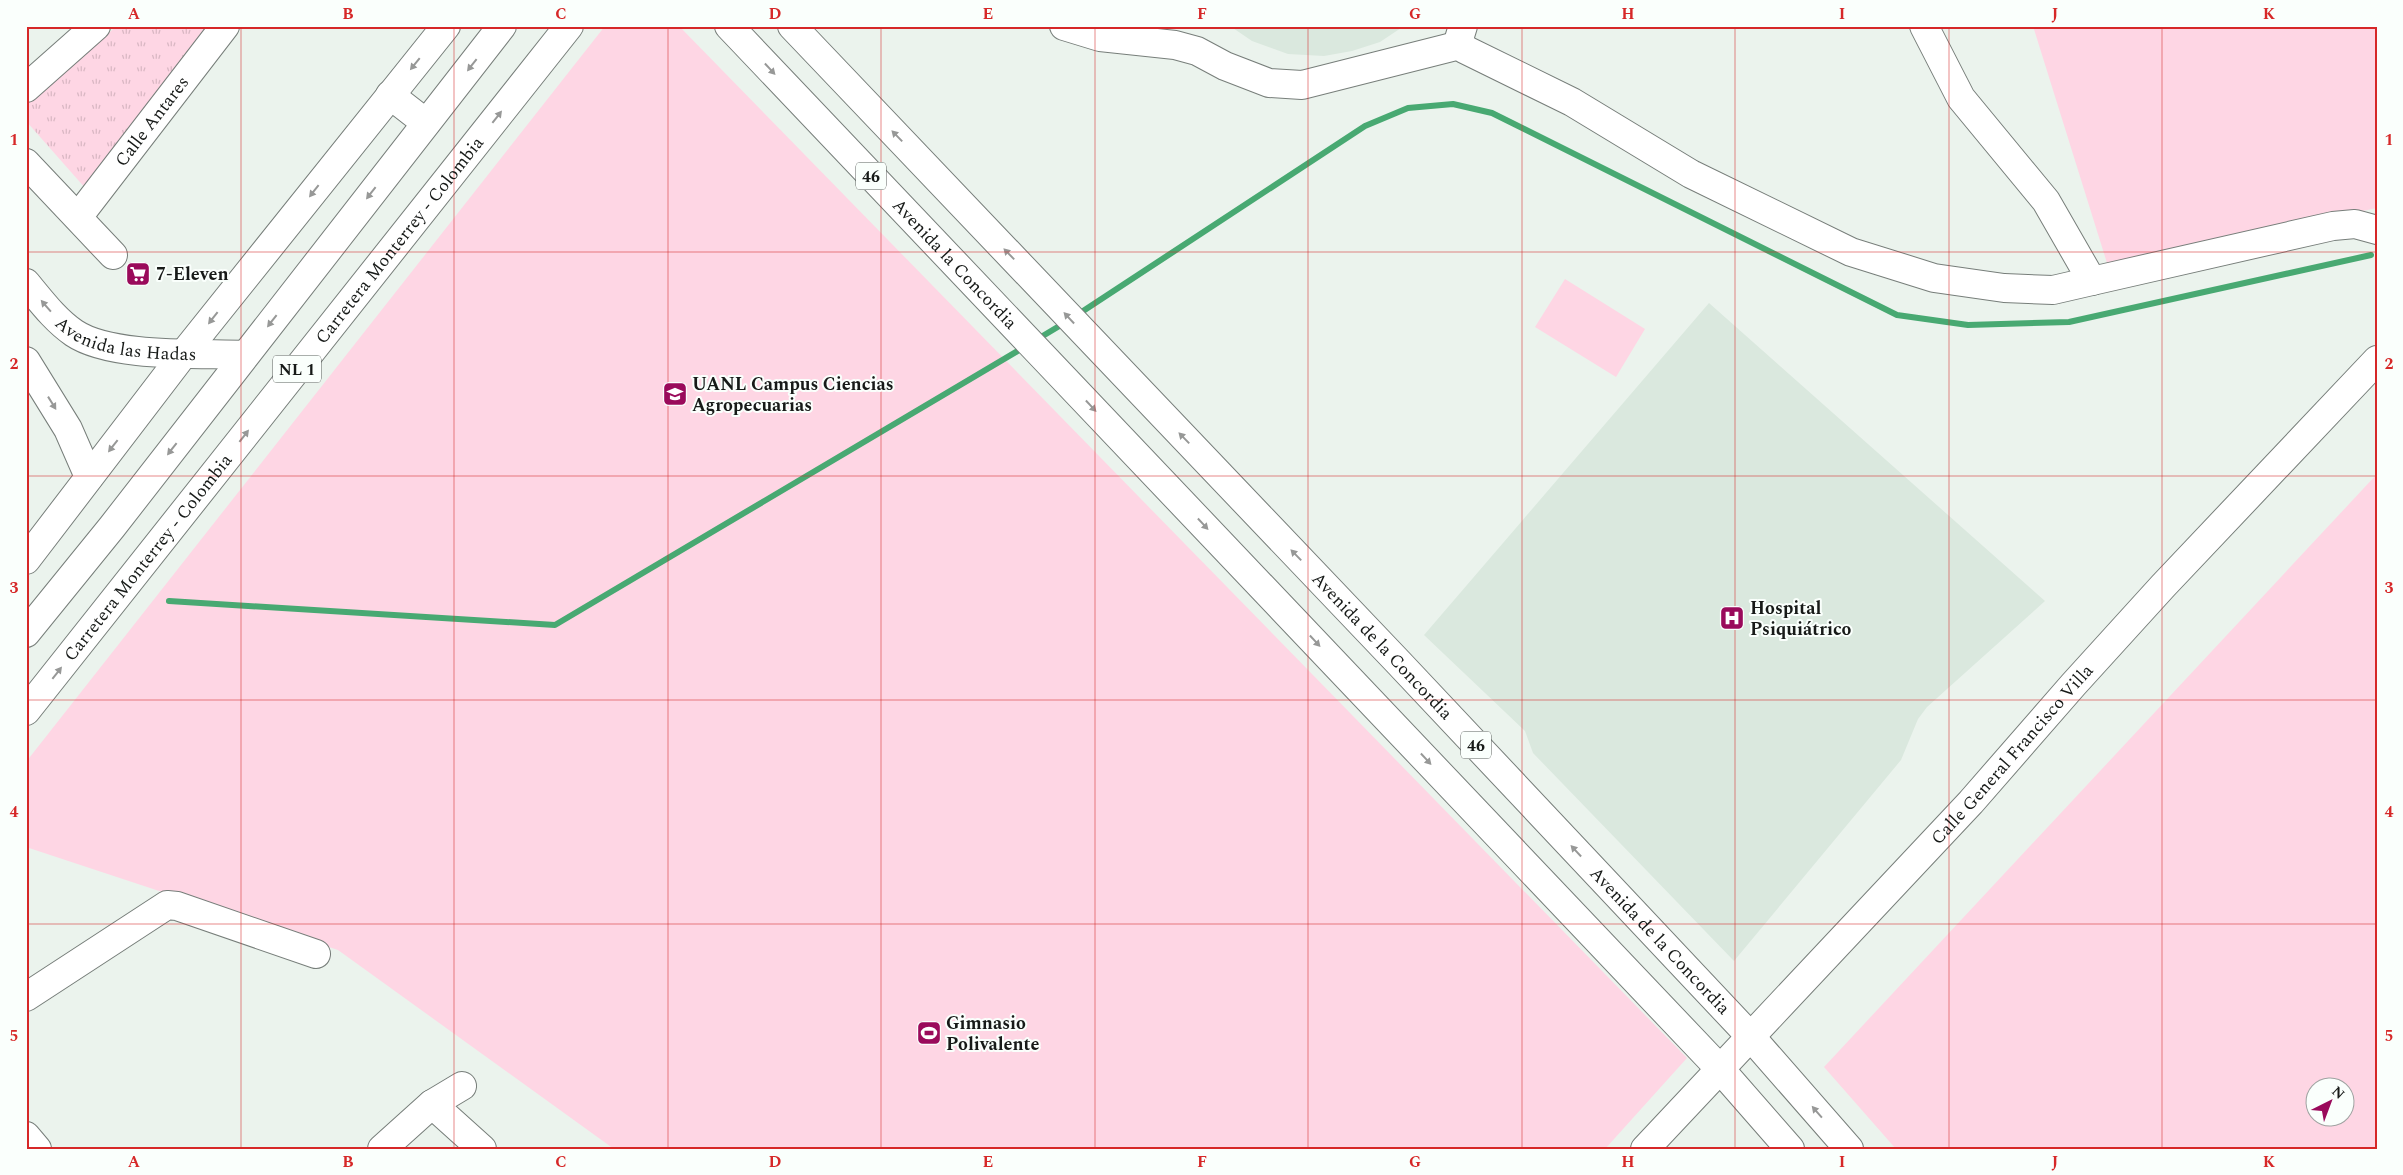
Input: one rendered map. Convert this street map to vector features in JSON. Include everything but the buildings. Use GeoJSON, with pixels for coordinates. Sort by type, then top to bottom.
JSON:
{"type":"FeatureCollection","features":[{"type":"Feature","properties":{"kind":"street"},"geometry":{"type":"LineString","coordinates":[[26,88],[96,26]]}},
{"type":"Feature","properties":{"kind":"street","name":"Calle Antares"},"geometry":{"type":"LineString","coordinates":[[78,217],[225,26]]}},
{"type":"Feature","properties":{"kind":"street"},"geometry":{"type":"LineString","coordinates":[[26,560],[185,352],[446,26]]}},
{"type":"Feature","properties":{"kind":"street","name":"NL 1"},"geometry":{"type":"LineString","coordinates":[[26,632],[502,26]]}},
{"type":"Feature","properties":{"kind":"street","name":"Avenida la Concordia"},"geometry":{"type":"LineString","coordinates":[[729,26],[1006,318],[1058,370],[1720,1069]]}},
{"type":"Feature","properties":{"kind":"street","name":"Avenida de la Concordia"},"geometry":{"type":"LineString","coordinates":[[792,26],[1399,663],[1750,1037],[1849,1149]]}},
{"type":"Feature","properties":{"kind":"street"},"geometry":{"type":"LineString","coordinates":[[1064,26],[1100,37],[1190,49],[1269,83],[1294,85],[1302,85],[1462,36],[1464,49],[1572,102],[1691,174],[1851,252],[1934,278],[2004,288],[2053,290],[2333,226],[2355,224],[2377,230]]}},
{"type":"Feature","properties":{"kind":"street"},"geometry":{"type":"LineString","coordinates":[[1924,26],[1961,98],[2046,202],[2092,281]]}},
{"type":"Feature","properties":{"kind":"street","name":"Carretera Monterrey - Colombia"},"geometry":{"type":"LineString","coordinates":[[26,712],[569,27]]}},
{"type":"Feature","properties":{"kind":"street"},"geometry":{"type":"LineString","coordinates":[[390,95],[426,123]]}},
{"type":"Feature","properties":{"kind":"street"},"geometry":{"type":"LineString","coordinates":[[26,163],[113,255]]}},
{"type":"Feature","properties":{"kind":"street","name":"Avenida las Hadas"},"geometry":{"type":"LineString","coordinates":[[26,283],[58,320],[75,334],[98,344],[123,349],[245,355]]}},
{"type":"Feature","properties":{"kind":"street","name":"Calle General Francisco Villa"},"geometry":{"type":"LineString","coordinates":[[1646,1149],[1842,936],[1971,802],[2073,685],[2157,593],[2377,360]]}},
{"type":"Feature","properties":{"kind":"street"},"geometry":{"type":"LineString","coordinates":[[26,361],[68,429],[89,477]]}},
{"type":"Feature","properties":{"kind":"street"},"geometry":{"type":"LineString","coordinates":[[26,997],[167,905],[177,906],[316,954]]}},
{"type":"Feature","properties":{"kind":"street","name":"46"},"geometry":{"type":"LineString","coordinates":[[1720,1069],[1790,1149]]}},
{"type":"Feature","properties":{"kind":"street"},"geometry":{"type":"LineString","coordinates":[[382,1149],[432,1104],[462,1086]]}},
{"type":"Feature","properties":{"kind":"street"},"geometry":{"type":"LineString","coordinates":[[432,1104],[482,1149]]}},
{"type":"Feature","properties":{"kind":"street"},"geometry":{"type":"LineString","coordinates":[[26,1136],[37,1149]]}},
{"type":"Feature","properties":{"kind":"shaded area"},"geometry":{"type":"Polygon","coordinates":[[[1230,26],[1404,26],[1380,42],[1352,51],[1324,56],[1288,54],[1252,41],[1230,26]]]}},
{"type":"Feature","properties":{"kind":"shaded area","name":"Hospital Psiquiátrico"},"geometry":{"type":"Polygon","coordinates":[[[1709,303],[2045,601],[1927,707],[1918,719],[1901,760],[1734,961],[1533,753],[1525,731],[1424,635],[1709,303]]]}},
{"type":"Feature","properties":{"kind":"green space"},"geometry":{"type":"Polygon","coordinates":[[[117,26],[209,26],[86,189],[26,121],[26,103],[117,26]]]}},
{"type":"Feature","properties":{"kind":"green space","name":"UANL Campus Ciencias Agropecuarias"},"geometry":{"type":"Polygon","coordinates":[[[605,26],[679,26],[1687,1058],[1605,1149],[614,1149],[338,950],[26,847],[26,762],[605,26]]]}},
{"type":"Feature","properties":{"kind":"green space"},"geometry":{"type":"Polygon","coordinates":[[[2033,26],[2377,26],[2377,208],[2107,263],[2033,26]]]}},
{"type":"Feature","properties":{"kind":"green space"},"geometry":{"type":"Polygon","coordinates":[[[1565,279],[1645,329],[1616,377],[1535,327],[1565,279]]]}},
{"type":"Feature","properties":{"kind":"green space"},"geometry":{"type":"Polygon","coordinates":[[[2377,474],[2377,1149],[1896,1149],[1824,1067],[2377,474]]]}},
{"type":"Feature","properties":{"kind":"waterway"},"geometry":{"type":"LineString","coordinates":[[1077,315],[1365,126],[1408,108],[1453,104],[1492,113],[1897,315],[1968,325],[2069,322],[2371,255]]}},
{"type":"Feature","properties":{"kind":"waterway"},"geometry":{"type":"LineString","coordinates":[[1036,340],[1066,322]]}},
{"type":"Feature","properties":{"kind":"waterway"},"geometry":{"type":"LineString","coordinates":[[169,601],[555,625],[1026,346]]}},
{"type":"Feature","properties":{"kind":"place","name":"7-Eleven"},"geometry":{"type":"Point","coordinates":[138,274]}},
{"type":"Feature","properties":{"kind":"place","name":"UANL Campus Ciencias Agropecuarias"},"geometry":{"type":"Point","coordinates":[675,394]}},
{"type":"Feature","properties":{"kind":"place","name":"Hospital Psiquiátrico"},"geometry":{"type":"Point","coordinates":[1732,618]}},
{"type":"Feature","properties":{"kind":"place","name":"Gimnasio Polivalente"},"geometry":{"type":"Point","coordinates":[929,1033]}}]}
